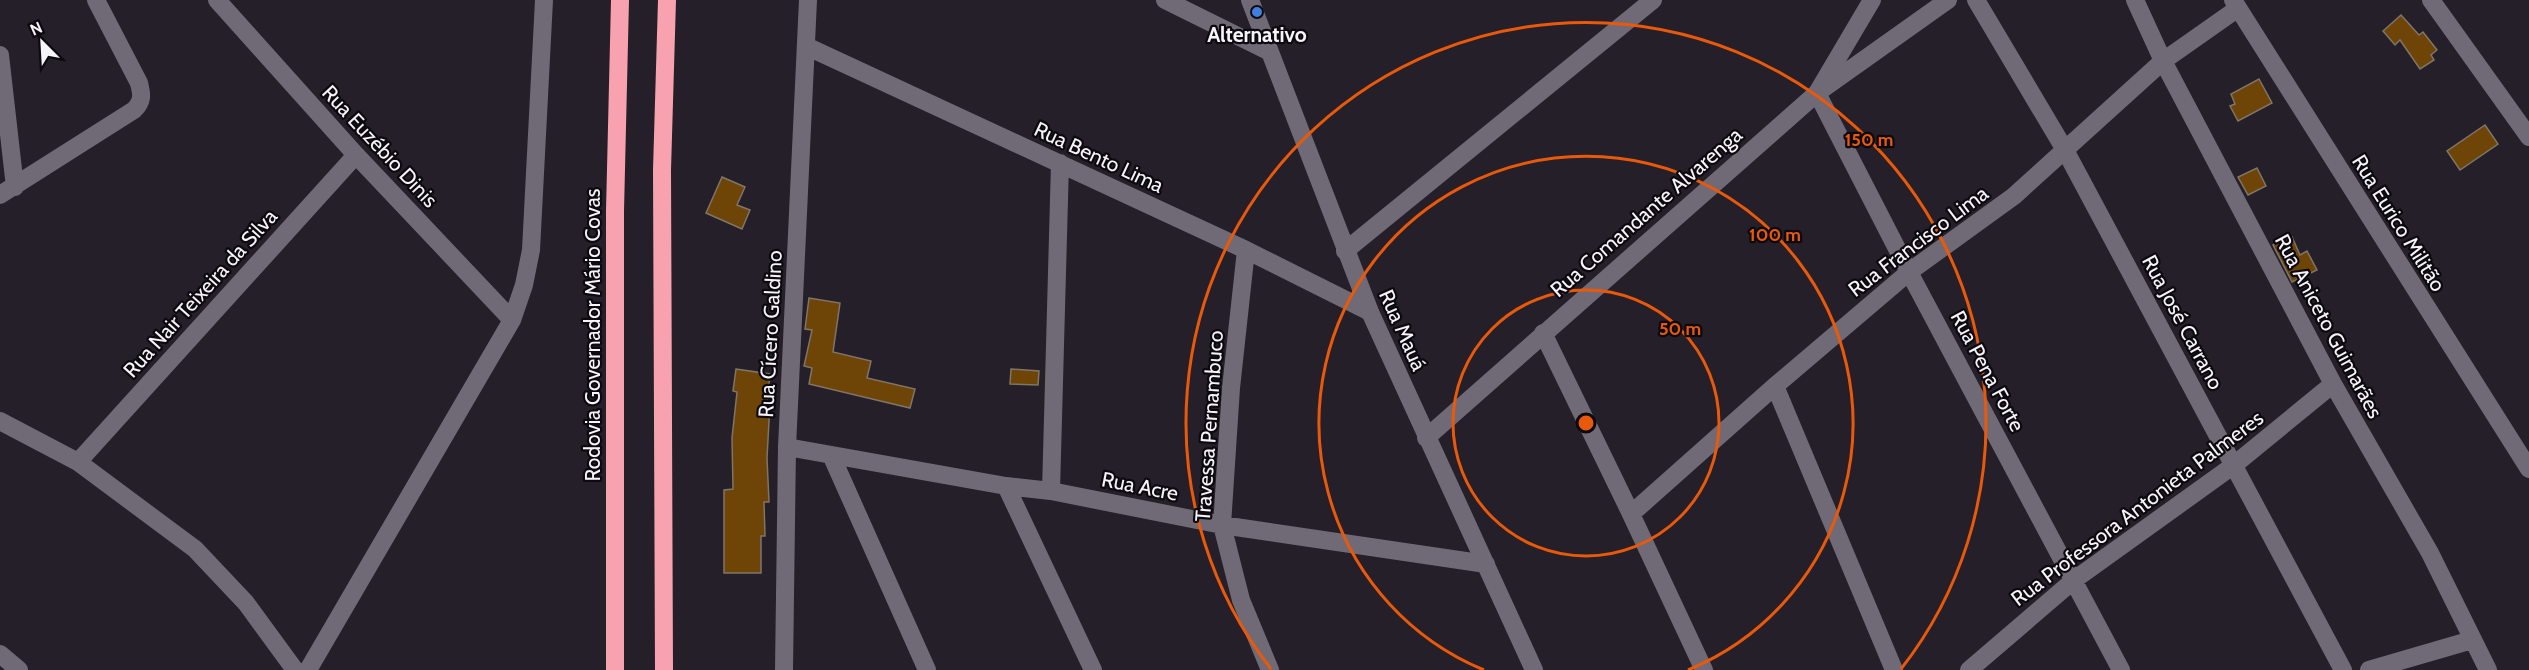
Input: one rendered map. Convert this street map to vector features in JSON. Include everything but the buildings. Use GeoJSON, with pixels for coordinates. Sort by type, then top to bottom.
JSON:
{"type":"FeatureCollection","features":[{"type":"Feature","properties":{"kind":"highway","name":"Rodovia Governador Mário Covas"},"geometry":{"type":"LineString","coordinates":[[615,670],[615,223],[620,0]]}},
{"type":"Feature","properties":{"kind":"highway"},"geometry":{"type":"LineString","coordinates":[[664,670],[662,170],[667,0]]}},
{"type":"Feature","properties":{"kind":"street"},"geometry":{"type":"LineString","coordinates":[[0,55],[7,191],[134,110],[140,103],[142,95],[139,83],[96,0]]}},
{"type":"Feature","properties":{"kind":"street","name":"Rua Euzébio Dinis"},"geometry":{"type":"LineString","coordinates":[[217,0],[356,155],[512,320]]}},
{"type":"Feature","properties":{"kind":"street"},"geometry":{"type":"LineString","coordinates":[[308,670],[512,320],[524,285],[531,250],[544,0]]}},
{"type":"Feature","properties":{"kind":"street","name":"Rua Cícero Galdino"},"geometry":{"type":"LineString","coordinates":[[784,670],[787,447],[808,47],[808,0]]}},
{"type":"Feature","properties":{"kind":"street"},"geometry":{"type":"LineString","coordinates":[[1165,0],[1268,51]]}},
{"type":"Feature","properties":{"kind":"street","name":"Rua Mauá"},"geometry":{"type":"LineString","coordinates":[[1251,0],[1268,51],[1370,312],[1534,670]]}},
{"type":"Feature","properties":{"kind":"street"},"geometry":{"type":"LineString","coordinates":[[1345,251],[1652,0]]}},
{"type":"Feature","properties":{"kind":"street","name":"Rua Comandante Alvarenga"},"geometry":{"type":"LineString","coordinates":[[1426,438],[1817,93],[1872,0]]}},
{"type":"Feature","properties":{"kind":"street"},"geometry":{"type":"LineString","coordinates":[[1817,93],[1948,0]]}},
{"type":"Feature","properties":{"kind":"street","name":"Rua José Carrano"},"geometry":{"type":"LineString","coordinates":[[1976,0],[2065,150],[2343,670]]}},
{"type":"Feature","properties":{"kind":"street","name":"Rua Aniceto Guimarães"},"geometry":{"type":"LineString","coordinates":[[2135,0],[2163,61],[2333,384],[2430,553],[2488,670]]}},
{"type":"Feature","properties":{"kind":"street"},"geometry":{"type":"LineString","coordinates":[[2431,0],[2529,137]]}},
{"type":"Feature","properties":{"kind":"street","name":"Rua Francisco Lima"},"geometry":{"type":"LineString","coordinates":[[1631,514],[1774,386],[1909,272],[2014,196],[2163,61],[2235,4]]}},
{"type":"Feature","properties":{"kind":"street","name":"Rua Eurico Militão"},"geometry":{"type":"LineString","coordinates":[[2235,4],[2529,469]]}},
{"type":"Feature","properties":{"kind":"street","name":"Rua Bento Lima"},"geometry":{"type":"LineString","coordinates":[[808,47],[1246,250],[1370,312]]}},
{"type":"Feature","properties":{"kind":"street","name":"Rua Pena Forte"},"geometry":{"type":"LineString","coordinates":[[1817,93],[1909,272],[2121,670]]}},
{"type":"Feature","properties":{"kind":"street","name":"Rua Nair Teixeira da Silva"},"geometry":{"type":"LineString","coordinates":[[78,462],[356,155]]}},
{"type":"Feature","properties":{"kind":"street"},"geometry":{"type":"LineString","coordinates":[[1052,490],[1060,163]]}},
{"type":"Feature","properties":{"kind":"street","name":"Travessa Pernambuco"},"geometry":{"type":"LineString","coordinates":[[1246,250],[1231,388],[1222,525],[1241,600],[1270,670]]}},
{"type":"Feature","properties":{"kind":"street"},"geometry":{"type":"LineString","coordinates":[[1543,333],[1704,670]]}},
{"type":"Feature","properties":{"kind":"street","name":"Rua Professora Antonieta Palmeres"},"geometry":{"type":"LineString","coordinates":[[1969,670],[2074,580],[2234,465],[2333,384]]}},
{"type":"Feature","properties":{"kind":"street"},"geometry":{"type":"LineString","coordinates":[[1774,386],[1894,670]]}},
{"type":"Feature","properties":{"kind":"street"},"geometry":{"type":"LineString","coordinates":[[0,421],[78,462],[195,549],[246,603],[295,670]]}},
{"type":"Feature","properties":{"kind":"street","name":"Rua Acre"},"geometry":{"type":"LineString","coordinates":[[787,447],[832,457],[1006,486],[1052,490],[1222,525],[1486,564]]}},
{"type":"Feature","properties":{"kind":"street"},"geometry":{"type":"LineString","coordinates":[[832,457],[927,670]]}},
{"type":"Feature","properties":{"kind":"street"},"geometry":{"type":"LineString","coordinates":[[1006,486],[1093,670]]}},
{"type":"Feature","properties":{"kind":"street"},"geometry":{"type":"LineString","coordinates":[[2369,670],[2472,640]]}},
{"type":"Feature","properties":{"kind":"street"},"geometry":{"type":"LineString","coordinates":[[0,654],[19,670]]}},
{"type":"Feature","properties":{"kind":"place","name":"Alternativo"},"geometry":{"type":"Point","coordinates":[1257,12]}}]}
